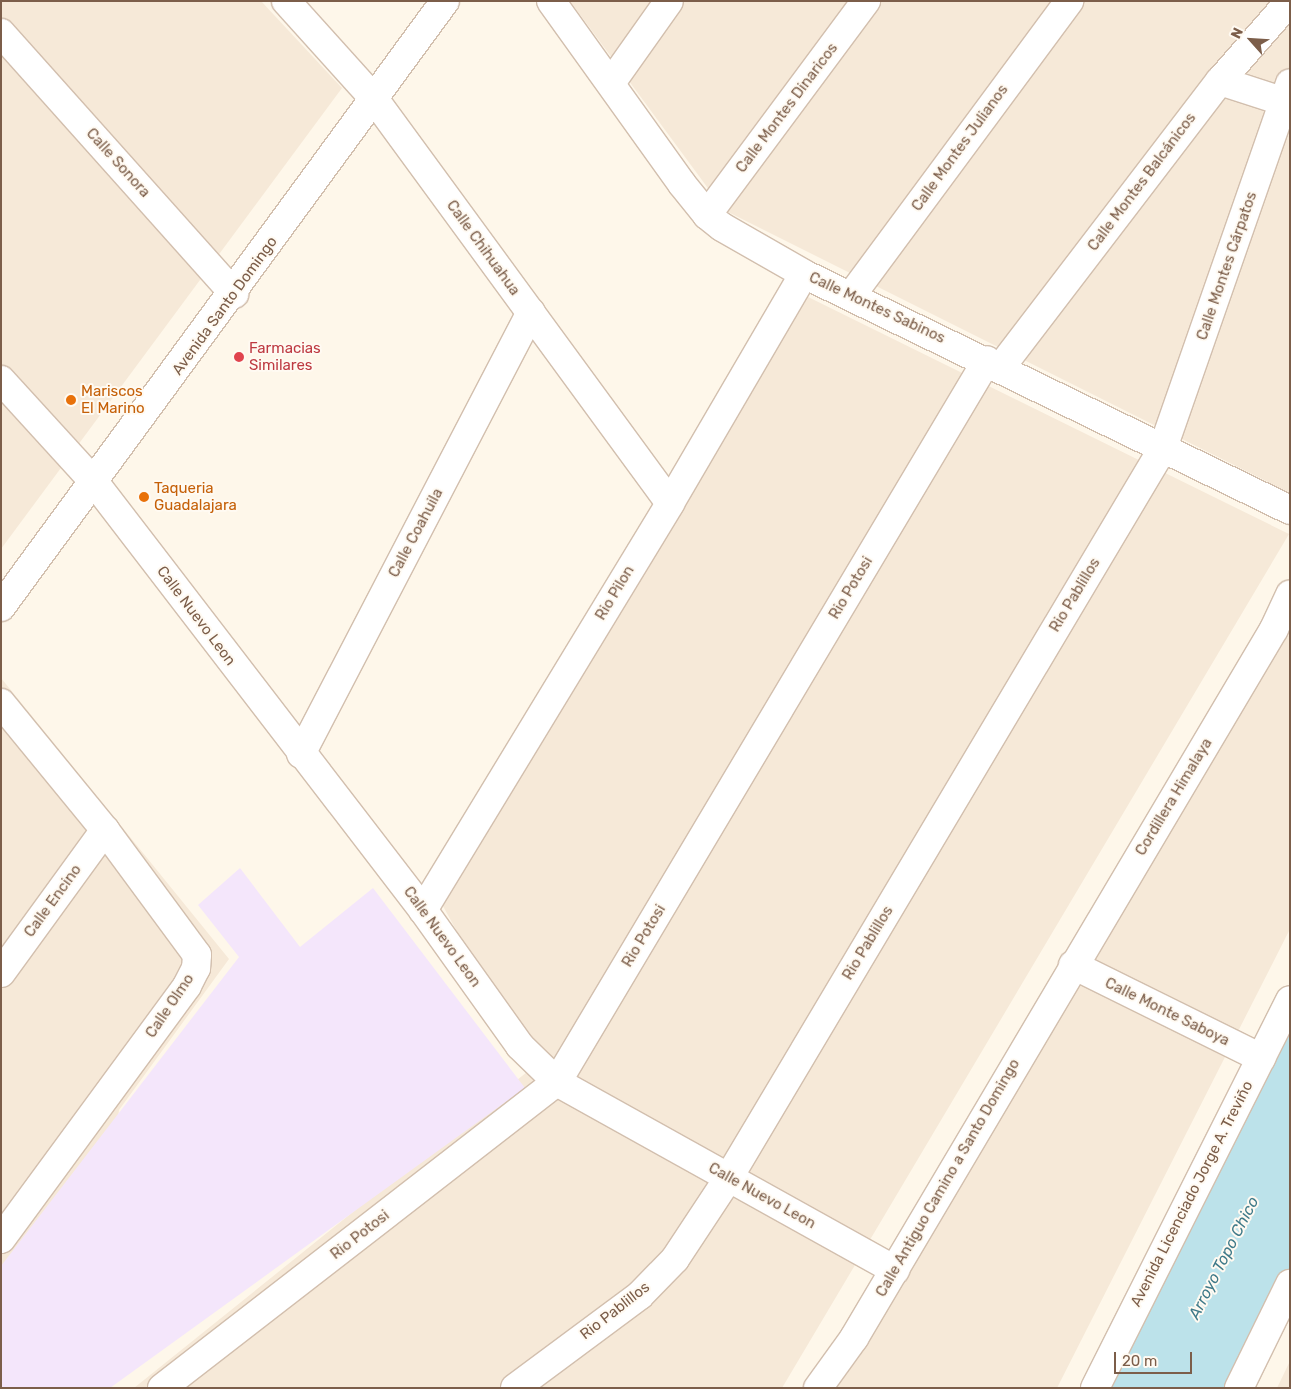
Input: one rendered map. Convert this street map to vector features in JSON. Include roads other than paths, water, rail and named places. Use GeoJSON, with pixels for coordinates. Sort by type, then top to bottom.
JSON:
{"type":"FeatureCollection","features":[{"type":"Feature","properties":{"kind":"street","name":"Calle Chihuahua"},"geometry":{"type":"LineString","coordinates":[[286,1],[375,100],[670,503]]}},
{"type":"Feature","properties":{"kind":"street","name":"Avenida Santo Domingo"},"geometry":{"type":"LineString","coordinates":[[1,607],[234,294],[445,1]]}},
{"type":"Feature","properties":{"kind":"street","name":"Calle Montes Sabinos"},"geometry":{"type":"LineString","coordinates":[[551,1],[707,215],[746,242],[804,274],[994,364],[1290,510]]}},
{"type":"Feature","properties":{"kind":"street"},"geometry":{"type":"LineString","coordinates":[[611,83],[669,1]]}},
{"type":"Feature","properties":{"kind":"street","name":"Calle Montes Dinaricos"},"geometry":{"type":"LineString","coordinates":[[707,215],[866,1]]}},
{"type":"Feature","properties":{"kind":"street","name":"Calle Montes Julianos"},"geometry":{"type":"LineString","coordinates":[[851,296],[1069,1]]}},
{"type":"Feature","properties":{"kind":"street","name":"Calle Montes Balcánicos"},"geometry":{"type":"LineString","coordinates":[[994,364],[1220,81],[1290,2]]}},
{"type":"Feature","properties":{"kind":"street","name":"Calle Sonora"},"geometry":{"type":"LineString","coordinates":[[1,33],[234,294]]}},
{"type":"Feature","properties":{"kind":"street"},"geometry":{"type":"LineString","coordinates":[[1220,81],[1287,92]]}},
{"type":"Feature","properties":{"kind":"street","name":"Calle Montes Cárpatos"},"geometry":{"type":"LineString","coordinates":[[1163,448],[1287,92]]}},
{"type":"Feature","properties":{"kind":"street","name":"Rio Pilon"},"geometry":{"type":"LineString","coordinates":[[423,910],[670,503],[804,274]]}},
{"type":"Feature","properties":{"kind":"street","name":"Calle Coahuila"},"geometry":{"type":"LineString","coordinates":[[301,754],[531,312]]}},
{"type":"Feature","properties":{"kind":"street","name":"Rio Potosi"},"geometry":{"type":"LineString","coordinates":[[162,1388],[557,1082],[994,364]]}},
{"type":"Feature","properties":{"kind":"street","name":"Calle Nuevo Leon"},"geometry":{"type":"LineString","coordinates":[[1,380],[95,483],[301,754],[423,910],[520,1046],[557,1082],[895,1270]]}},
{"type":"Feature","properties":{"kind":"street","name":"Rio Pablillos"},"geometry":{"type":"LineString","coordinates":[[515,1388],[640,1295],[675,1259],[729,1177],[1163,448]]}},
{"type":"Feature","properties":{"kind":"street","name":"Cordillera Himalaya"},"geometry":{"type":"LineString","coordinates":[[1073,965],[1274,630],[1290,594]]}},
{"type":"Feature","properties":{"kind":"street","name":"Calle Olmo"},"geometry":{"type":"LineString","coordinates":[[1,703],[105,830],[191,943],[197,955],[196,968],[187,986],[1,1239]]}},
{"type":"Feature","properties":{"kind":"street","name":"Calle Encino"},"geometry":{"type":"LineString","coordinates":[[1,973],[105,830]]}},
{"type":"Feature","properties":{"kind":"street","name":"Calle Monte Saboya"},"geometry":{"type":"LineString","coordinates":[[1073,965],[1261,1058]]}},
{"type":"Feature","properties":{"kind":"street","name":"Calle Antiguo Camino a Santo Domingo"},"geometry":{"type":"LineString","coordinates":[[818,1388],[854,1338],[895,1270],[1073,965]]}},
{"type":"Feature","properties":{"kind":"street","name":"Avenida Licenciado Jorge A. Treviño"},"geometry":{"type":"LineString","coordinates":[[1094,1388],[1290,1000]]}},
{"type":"Feature","properties":{"kind":"street"},"geometry":{"type":"LineString","coordinates":[[1239,1388],[1290,1284]]}},
{"type":"Feature","properties":{"kind":"water","name":"Arroyo Topo Chico"},"geometry":{"type":"Polygon","coordinates":[[[1290,1000],[1290,1284],[1239,1388],[1094,1388],[1290,1000]]]}},
{"type":"Feature","properties":{"kind":"place","name":"Farmacias Similares"},"geometry":{"type":"Point","coordinates":[239,357]}},
{"type":"Feature","properties":{"kind":"place","name":"Mariscos El Marino"},"geometry":{"type":"Point","coordinates":[71,400]}},
{"type":"Feature","properties":{"kind":"place","name":"Taqueria Guadalajara"},"geometry":{"type":"Point","coordinates":[144,497]}}]}
